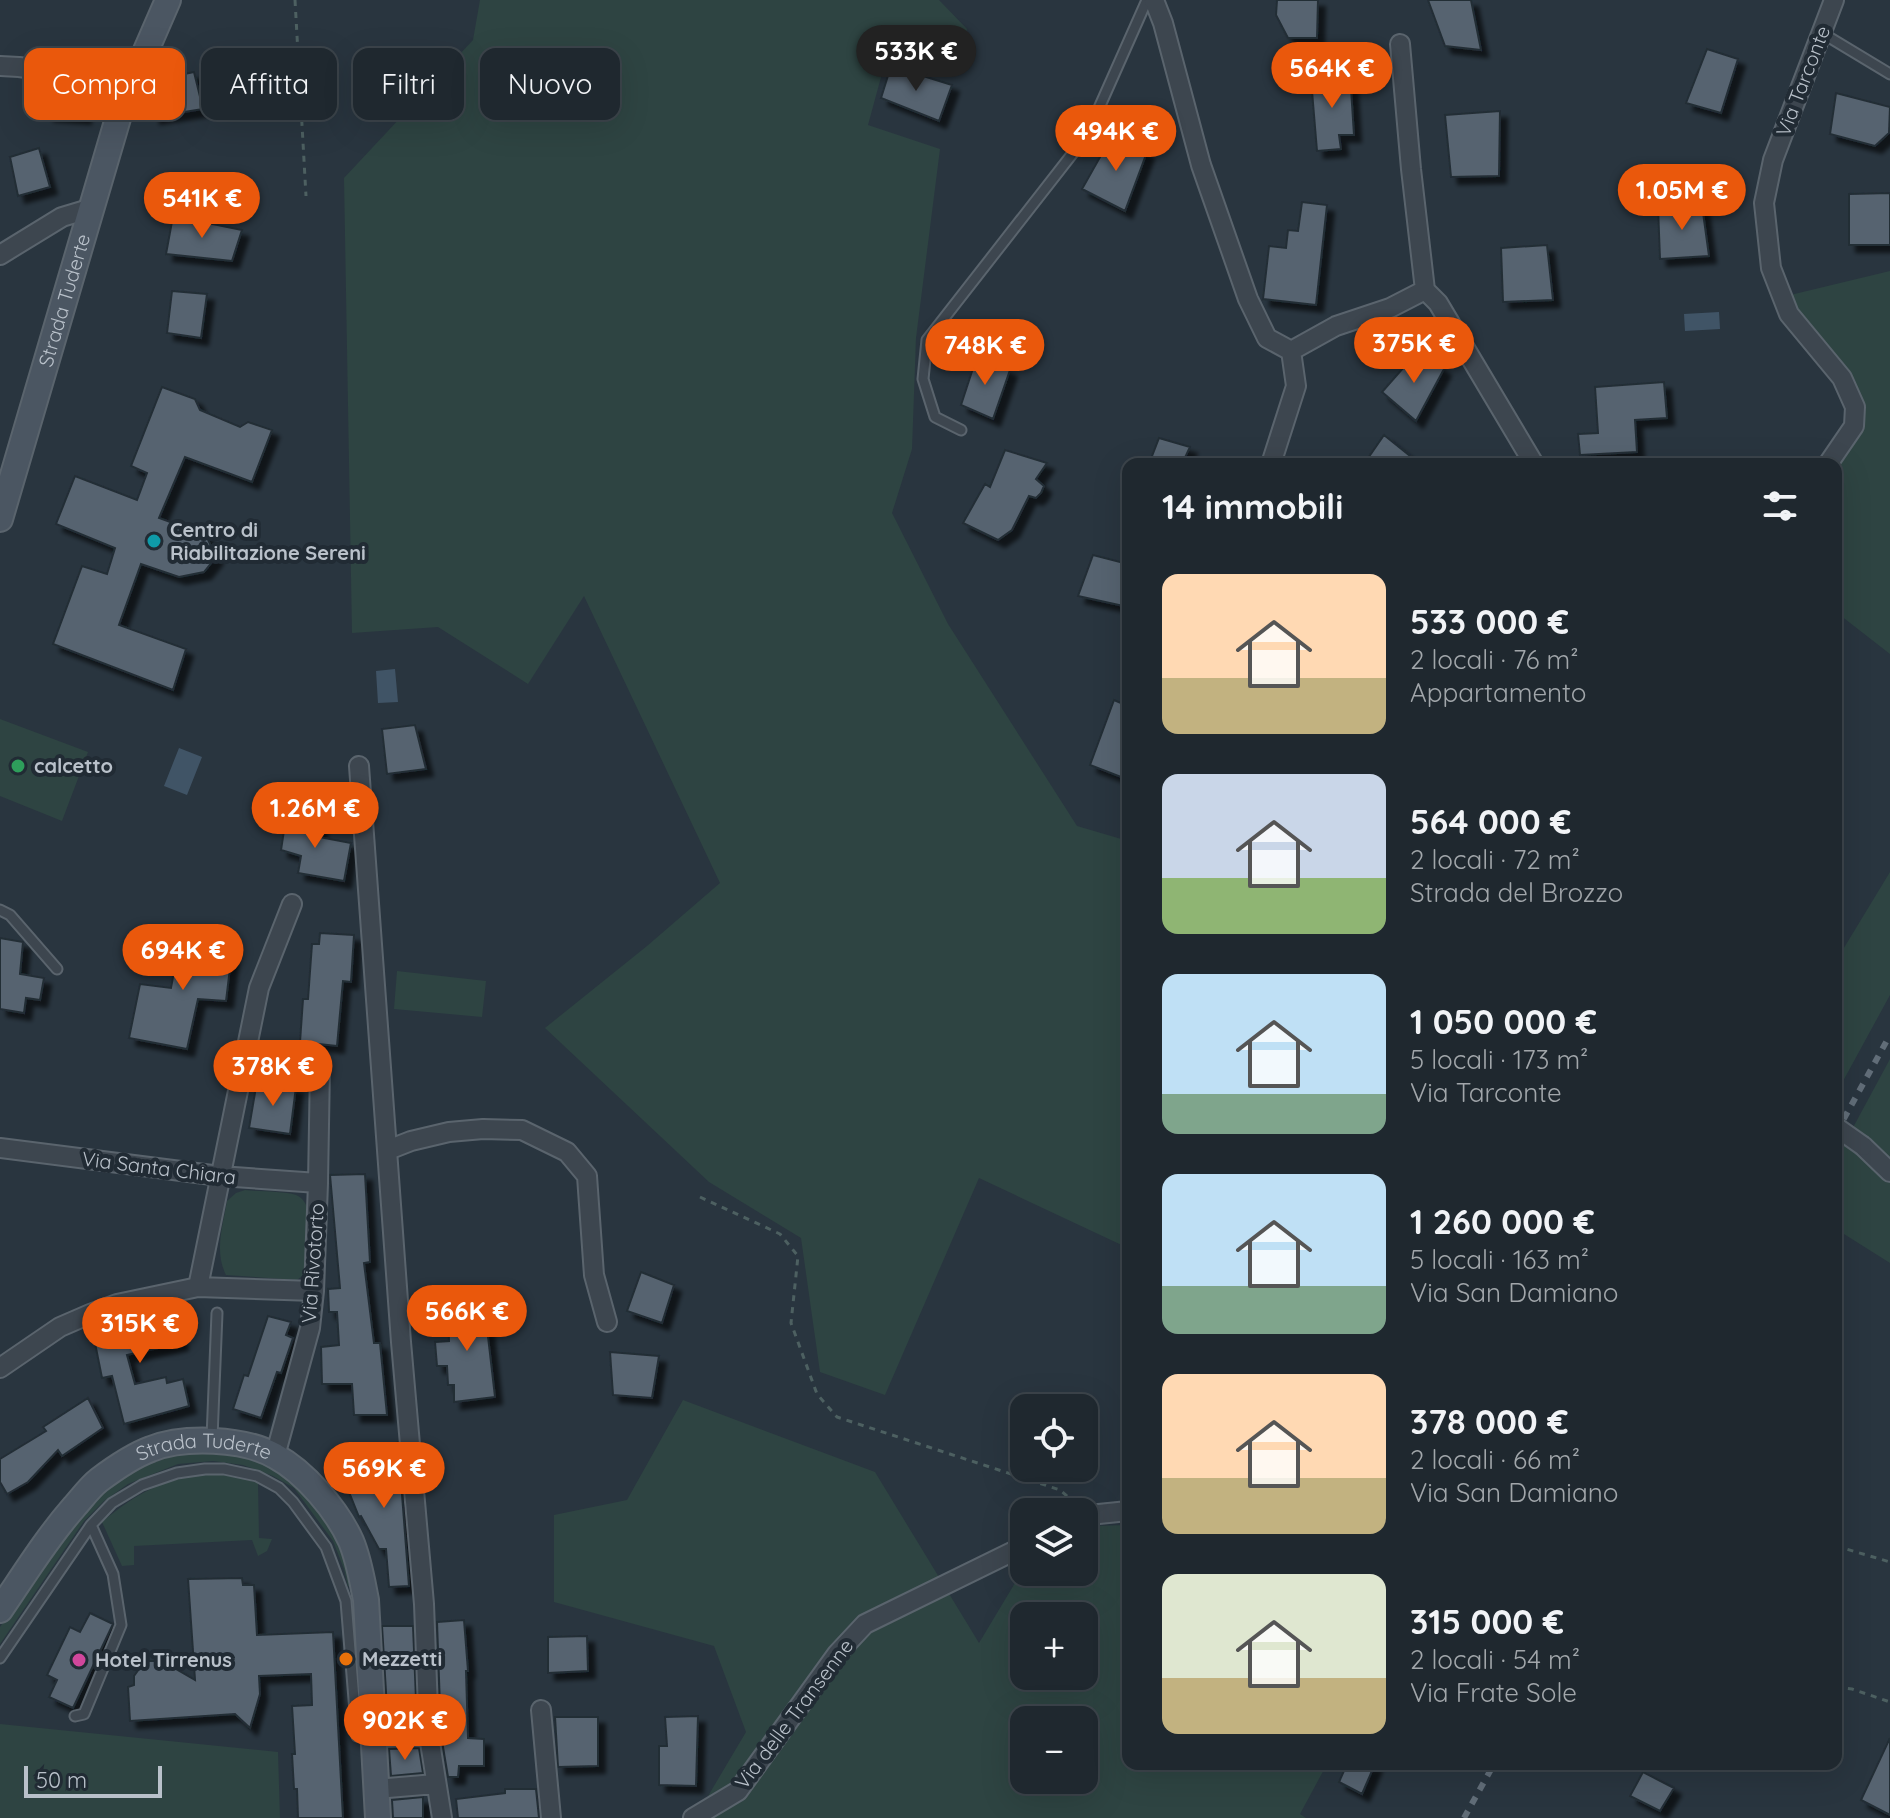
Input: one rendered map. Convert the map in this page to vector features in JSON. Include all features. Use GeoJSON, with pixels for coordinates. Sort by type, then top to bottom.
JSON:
{"type":"FeatureCollection","features":[{"type":"Feature","properties":{"kind":"main road","name":"Strada Tuderte"},"geometry":{"type":"LineString","coordinates":[[146,48],[168,0]]}},
{"type":"Feature","properties":{"kind":"main road","name":"Strada Tuderte"},"geometry":{"type":"LineString","coordinates":[[0,519],[118,120]]}},
{"type":"Feature","properties":{"kind":"main road","name":"Strada Tuderte"},"geometry":{"type":"LineString","coordinates":[[0,1610],[56,1528],[96,1482],[131,1458],[152,1448],[180,1442],[212,1441],[245,1445],[275,1456],[308,1481],[333,1509],[360,1566],[356,1600],[362,1691],[373,1737],[378,1818]]}},
{"type":"Feature","properties":{"kind":"street"},"geometry":{"type":"LineString","coordinates":[[1154,0],[1201,165],[1248,299],[1267,338],[1291,351]]}},
{"type":"Feature","properties":{"kind":"street","name":"Via Tarconte"},"geometry":{"type":"LineString","coordinates":[[1832,458],[1854,426],[1855,407],[1842,378],[1789,314],[1771,268],[1764,203],[1773,160],[1834,0]]}},
{"type":"Feature","properties":{"kind":"street"},"geometry":{"type":"LineString","coordinates":[[1400,44],[1425,290],[1438,303],[1530,458]]}},
{"type":"Feature","properties":{"kind":"street"},"geometry":{"type":"LineString","coordinates":[[0,66],[24,68]]}},
{"type":"Feature","properties":{"kind":"street"},"geometry":{"type":"LineString","coordinates":[[0,255],[62,217],[92,208]]}},
{"type":"Feature","properties":{"kind":"street"},"geometry":{"type":"LineString","coordinates":[[1291,351],[1336,326],[1390,308],[1425,290]]}},
{"type":"Feature","properties":{"kind":"street"},"geometry":{"type":"LineString","coordinates":[[1273,458],[1296,386],[1291,351]]}},
{"type":"Feature","properties":{"kind":"street"},"geometry":{"type":"LineString","coordinates":[[359,766],[401,1342],[424,1604],[429,1736],[442,1818]]}},
{"type":"Feature","properties":{"kind":"street"},"geometry":{"type":"LineString","coordinates":[[198,1287],[259,988],[292,904]]}},
{"type":"Feature","properties":{"kind":"street","name":"Via Rivotorto"},"geometry":{"type":"LineString","coordinates":[[275,1456],[310,1328],[314,1291],[320,1067]]}},
{"type":"Feature","properties":{"kind":"street"},"geometry":{"type":"LineString","coordinates":[[388,1150],[449,1132],[483,1129],[522,1130],[567,1152],[587,1176],[594,1275],[607,1322]]}},
{"type":"Feature","properties":{"kind":"street"},"geometry":{"type":"LineString","coordinates":[[1842,1131],[1890,1172]]}},
{"type":"Feature","properties":{"kind":"street","name":"Via Santa Chiara"},"geometry":{"type":"LineString","coordinates":[[0,1148],[220,1176],[318,1183]]}},
{"type":"Feature","properties":{"kind":"street"},"geometry":{"type":"LineString","coordinates":[[0,1368],[60,1327],[117,1304],[198,1287],[314,1291]]}},
{"type":"Feature","properties":{"kind":"street"},"geometry":{"type":"LineString","coordinates":[[1098,1515],[1122,1512]]}},
{"type":"Feature","properties":{"kind":"street","name":"Via delle Transenne"},"geometry":{"type":"LineString","coordinates":[[693,1818],[738,1791],[837,1654],[865,1624],[1010,1553]]}},
{"type":"Feature","properties":{"kind":"street"},"geometry":{"type":"LineString","coordinates":[[541,1710],[551,1818]]}},
{"type":"Feature","properties":{"kind":"street"},"geometry":{"type":"LineString","coordinates":[[373,1737],[429,1736]]}},
{"type":"Feature","properties":{"kind":"street"},"geometry":{"type":"LineString","coordinates":[[376,1789],[435,1784]]}},
{"type":"Feature","properties":{"kind":"lane"},"geometry":{"type":"LineString","coordinates":[[961,430],[935,417],[923,379],[927,340],[1087,135],[1147,0]]}},
{"type":"Feature","properties":{"kind":"lane"},"geometry":{"type":"LineString","coordinates":[[1822,33],[1890,74]]}},
{"type":"Feature","properties":{"kind":"lane"},"geometry":{"type":"LineString","coordinates":[[0,910],[10,915],[57,969]]}},
{"type":"Feature","properties":{"kind":"lane"},"geometry":{"type":"LineString","coordinates":[[212,1441],[217,1313]]}},
{"type":"Feature","properties":{"kind":"lane"},"geometry":{"type":"LineString","coordinates":[[0,1658],[91,1525],[112,1503],[142,1485],[177,1473],[224,1469],[257,1476],[279,1488],[326,1547],[356,1600]]}},
{"type":"Feature","properties":{"kind":"lane"},"geometry":{"type":"LineString","coordinates":[[75,1716],[84,1714],[121,1625],[113,1574],[91,1525]]}},
{"type":"Feature","properties":{"kind":"path"},"geometry":{"type":"LineString","coordinates":[[295,0],[306,196]]}},
{"type":"Feature","properties":{"kind":"path"},"geometry":{"type":"LineString","coordinates":[[700,1197],[780,1234],[798,1256],[791,1323],[817,1394],[837,1417],[1060,1490],[1068,1498]]}},
{"type":"Feature","properties":{"kind":"path"},"geometry":{"type":"LineString","coordinates":[[1842,1548],[1890,1562]]}},
{"type":"Feature","properties":{"kind":"path"},"geometry":{"type":"LineString","coordinates":[[1842,1688],[1890,1702]]}},
{"type":"Feature","properties":{"kind":"green space"},"geometry":{"type":"Polygon","coordinates":[[[480,0],[939,0],[967,29],[959,68],[893,33],[868,125],[940,149],[916,338],[912,449],[892,513],[948,624],[1077,826],[1122,839],[1122,1245],[979,1178],[885,1395],[820,1372],[801,1238],[709,1182],[545,1028],[720,883],[584,596],[528,684],[438,627],[352,633],[344,178],[398,120],[464,120],[464,50],[473,40],[480,0]]]}},
{"type":"Feature","properties":{"kind":"green space"},"geometry":{"type":"Polygon","coordinates":[[[1890,271],[1890,654],[1842,617],[1842,458],[1825,458],[1847,418],[1851,398],[1782,297],[1890,271]]]}},
{"type":"Feature","properties":{"kind":"green space"},"geometry":{"type":"Polygon","coordinates":[[[0,719],[88,752],[62,821],[0,796],[0,719]]]}},
{"type":"Feature","properties":{"kind":"green space"},"geometry":{"type":"Polygon","coordinates":[[[1890,872],[1890,995],[1842,1083],[1842,951],[1890,872]]]}},
{"type":"Feature","properties":{"kind":"green space"},"geometry":{"type":"Polygon","coordinates":[[[397,971],[486,981],[482,1017],[394,1009],[397,971]]]}},
{"type":"Feature","properties":{"kind":"green space"},"geometry":{"type":"Polygon","coordinates":[[[1890,1059],[1890,1263],[1842,1233],[1842,1148],[1890,1059]]]}},
{"type":"Feature","properties":{"kind":"green space"},"geometry":{"type":"Polygon","coordinates":[[[245,1190],[291,1194],[303,1200],[309,1218],[310,1241],[307,1272],[297,1280],[226,1275],[220,1248],[227,1201],[245,1190]]]}},
{"type":"Feature","properties":{"kind":"green space"},"geometry":{"type":"Polygon","coordinates":[[[683,1400],[875,1472],[979,1643],[1013,1586],[1098,1586],[1098,1526],[1122,1525],[1122,1770],[1324,1770],[1300,1814],[1306,1818],[695,1818],[746,1732],[714,1646],[554,1602],[554,1515],[627,1500],[683,1400]]]}},
{"type":"Feature","properties":{"kind":"green space"},"geometry":{"type":"Polygon","coordinates":[[[200,1452],[241,1455],[258,1460],[274,1466],[303,1487],[341,1539],[355,1588],[348,1586],[333,1541],[294,1488],[243,1465],[213,1461],[178,1464],[128,1484],[104,1501],[84,1521],[0,1644],[0,1627],[77,1515],[117,1480],[142,1466],[177,1455],[200,1452]]]}},
{"type":"Feature","properties":{"kind":"green space"},"geometry":{"type":"Polygon","coordinates":[[[210,1474],[231,1475],[258,1483],[259,1538],[272,1539],[267,1551],[258,1556],[252,1540],[134,1546],[134,1565],[122,1566],[102,1522],[164,1483],[210,1474]]]}},
{"type":"Feature","properties":{"kind":"green space"},"geometry":{"type":"Polygon","coordinates":[[[0,1724],[278,1752],[280,1818],[0,1818],[0,1724]]]}},
{"type":"Feature","properties":{"kind":"water"},"geometry":{"type":"Polygon","coordinates":[[[1719,312],[1720,329],[1685,331],[1684,314],[1719,312]]]}},
{"type":"Feature","properties":{"kind":"water"},"geometry":{"type":"Polygon","coordinates":[[[395,669],[398,702],[378,703],[376,671],[395,669]]]}},
{"type":"Feature","properties":{"kind":"water"},"geometry":{"type":"Polygon","coordinates":[[[179,748],[202,757],[187,795],[164,786],[179,748]]]}},
{"type":"Feature","properties":{"kind":"building"},"geometry":{"type":"Polygon","coordinates":[[[1277,0],[1318,0],[1317,38],[1288,38],[1276,15],[1277,0]]]}},
{"type":"Feature","properties":{"kind":"building"},"geometry":{"type":"Polygon","coordinates":[[[1428,0],[1471,0],[1481,50],[1445,46],[1428,0]]]}},
{"type":"Feature","properties":{"kind":"building"},"geometry":{"type":"Polygon","coordinates":[[[1707,49],[1738,59],[1721,113],[1686,103],[1707,49]]]}},
{"type":"Feature","properties":{"kind":"building"},"geometry":{"type":"Polygon","coordinates":[[[891,66],[952,85],[939,121],[881,98],[891,66]]]}},
{"type":"Feature","properties":{"kind":"building"},"geometry":{"type":"Polygon","coordinates":[[[194,72],[201,109],[185,112],[185,74],[194,72]]]}},
{"type":"Feature","properties":{"kind":"building"},"geometry":{"type":"Polygon","coordinates":[[[1350,73],[1354,135],[1339,135],[1341,149],[1317,151],[1311,79],[1350,73]]]}},
{"type":"Feature","properties":{"kind":"building"},"geometry":{"type":"Polygon","coordinates":[[[1836,93],[1890,107],[1889,133],[1875,146],[1830,134],[1836,93]]]}},
{"type":"Feature","properties":{"kind":"building"},"geometry":{"type":"Polygon","coordinates":[[[1500,111],[1499,176],[1451,177],[1445,115],[1500,111]]]}},
{"type":"Feature","properties":{"kind":"building"},"geometry":{"type":"Polygon","coordinates":[[[1113,134],[1147,152],[1125,211],[1082,189],[1113,134]]]}},
{"type":"Feature","properties":{"kind":"building"},"geometry":{"type":"Polygon","coordinates":[[[39,148],[50,187],[18,196],[10,157],[39,148]]]}},
{"type":"Feature","properties":{"kind":"building"},"geometry":{"type":"Polygon","coordinates":[[[1890,193],[1890,245],[1849,245],[1849,194],[1890,193]]]}},
{"type":"Feature","properties":{"kind":"building"},"geometry":{"type":"Polygon","coordinates":[[[1302,202],[1327,205],[1316,305],[1263,299],[1269,246],[1286,248],[1288,230],[1298,231],[1302,202]]]}},
{"type":"Feature","properties":{"kind":"building"},"geometry":{"type":"Polygon","coordinates":[[[1702,205],[1709,256],[1660,259],[1658,207],[1702,205]]]}},
{"type":"Feature","properties":{"kind":"building"},"geometry":{"type":"Polygon","coordinates":[[[173,216],[242,230],[232,261],[166,254],[173,216]]]}},
{"type":"Feature","properties":{"kind":"building"},"geometry":{"type":"Polygon","coordinates":[[[1547,245],[1553,300],[1503,302],[1501,248],[1547,245]]]}},
{"type":"Feature","properties":{"kind":"building"},"geometry":{"type":"Polygon","coordinates":[[[172,291],[207,294],[201,338],[167,333],[172,291]]]}},
{"type":"Feature","properties":{"kind":"building"},"geometry":{"type":"Polygon","coordinates":[[[1418,351],[1444,369],[1416,421],[1382,392],[1418,351]]]}},
{"type":"Feature","properties":{"kind":"building"},"geometry":{"type":"Polygon","coordinates":[[[977,356],[1010,370],[993,419],[961,405],[977,356]]]}},
{"type":"Feature","properties":{"kind":"building"},"geometry":{"type":"Polygon","coordinates":[[[1664,382],[1667,418],[1635,420],[1637,452],[1580,455],[1578,434],[1598,433],[1595,387],[1664,382]]]}},
{"type":"Feature","properties":{"kind":"building","name":"Centro di Riabilitazione Sereni"},"geometry":{"type":"Polygon","coordinates":[[[162,387],[195,399],[200,410],[240,427],[248,422],[272,430],[252,482],[185,457],[159,518],[206,535],[216,557],[204,572],[179,577],[141,564],[119,625],[186,649],[173,690],[53,644],[82,566],[107,574],[115,548],[56,524],[75,476],[137,500],[147,473],[131,466],[162,387]]]}},
{"type":"Feature","properties":{"kind":"building"},"geometry":{"type":"Polygon","coordinates":[[[1384,435],[1413,458],[1368,458],[1384,435]]]}},
{"type":"Feature","properties":{"kind":"building"},"geometry":{"type":"Polygon","coordinates":[[[1159,438],[1190,447],[1185,458],[1151,458],[1159,438]]]}},
{"type":"Feature","properties":{"kind":"building"},"geometry":{"type":"Polygon","coordinates":[[[1005,450],[1047,463],[1036,479],[1044,486],[1041,493],[1036,498],[1029,496],[1012,530],[998,540],[963,523],[985,484],[990,487],[1005,450]]]}},
{"type":"Feature","properties":{"kind":"building"},"geometry":{"type":"Polygon","coordinates":[[[1093,555],[1122,562],[1122,606],[1078,596],[1093,555]]]}},
{"type":"Feature","properties":{"kind":"building"},"geometry":{"type":"Polygon","coordinates":[[[1114,700],[1122,703],[1121,777],[1090,765],[1114,700]]]}},
{"type":"Feature","properties":{"kind":"building"},"geometry":{"type":"Polygon","coordinates":[[[415,725],[426,769],[387,774],[382,729],[415,725]]]}},
{"type":"Feature","properties":{"kind":"building"},"geometry":{"type":"Polygon","coordinates":[[[286,817],[321,823],[319,837],[351,843],[344,881],[298,873],[301,856],[281,850],[286,817]]]}},
{"type":"Feature","properties":{"kind":"building"},"geometry":{"type":"Polygon","coordinates":[[[181,933],[233,943],[226,1001],[198,999],[187,1049],[129,1038],[140,984],[171,988],[181,933]]]}},
{"type":"Feature","properties":{"kind":"building"},"geometry":{"type":"Polygon","coordinates":[[[320,933],[354,935],[351,982],[343,981],[337,1046],[300,1042],[303,999],[308,999],[312,944],[319,944],[320,933]]]}},
{"type":"Feature","properties":{"kind":"building"},"geometry":{"type":"Polygon","coordinates":[[[0,938],[23,942],[20,974],[44,978],[40,1000],[26,998],[24,1013],[0,1009],[0,938]]]}},
{"type":"Feature","properties":{"kind":"building"},"geometry":{"type":"Polygon","coordinates":[[[257,1081],[296,1087],[290,1134],[249,1128],[257,1081]]]}},
{"type":"Feature","properties":{"kind":"building"},"geometry":{"type":"Polygon","coordinates":[[[365,1174],[370,1262],[364,1263],[374,1343],[380,1343],[387,1415],[354,1415],[352,1384],[322,1384],[321,1347],[339,1345],[337,1312],[329,1312],[328,1289],[340,1288],[330,1175],[365,1174]]]}},
{"type":"Feature","properties":{"kind":"building"},"geometry":{"type":"Polygon","coordinates":[[[641,1272],[674,1285],[662,1323],[627,1311],[641,1272]]]}},
{"type":"Feature","properties":{"kind":"building"},"geometry":{"type":"Polygon","coordinates":[[[484,1302],[495,1397],[454,1402],[454,1385],[448,1385],[447,1366],[437,1366],[435,1342],[449,1341],[448,1304],[484,1302]]]}},
{"type":"Feature","properties":{"kind":"building"},"geometry":{"type":"Polygon","coordinates":[[[173,1310],[181,1343],[127,1355],[135,1384],[166,1377],[167,1383],[183,1379],[189,1406],[124,1424],[112,1376],[102,1378],[92,1328],[173,1310]]]}},
{"type":"Feature","properties":{"kind":"building"},"geometry":{"type":"Polygon","coordinates":[[[268,1316],[291,1322],[286,1335],[293,1338],[261,1418],[233,1409],[244,1375],[248,1376],[268,1316]]]}},
{"type":"Feature","properties":{"kind":"building"},"geometry":{"type":"Polygon","coordinates":[[[610,1352],[659,1356],[652,1398],[613,1395],[610,1352]]]}},
{"type":"Feature","properties":{"kind":"building"},"geometry":{"type":"Polygon","coordinates":[[[88,1398],[103,1428],[62,1456],[58,1450],[28,1482],[7,1494],[0,1482],[0,1459],[46,1431],[43,1427],[88,1398]]]}},
{"type":"Feature","properties":{"kind":"building"},"geometry":{"type":"Polygon","coordinates":[[[398,1442],[409,1586],[389,1587],[386,1549],[379,1549],[359,1517],[345,1482],[374,1472],[369,1452],[398,1442]]]}},
{"type":"Feature","properties":{"kind":"building"},"geometry":{"type":"Polygon","coordinates":[[[242,1578],[243,1585],[254,1585],[257,1635],[333,1632],[343,1818],[298,1818],[292,1754],[295,1754],[292,1706],[312,1705],[311,1674],[259,1676],[260,1694],[250,1728],[235,1714],[130,1721],[128,1687],[134,1685],[134,1676],[148,1661],[162,1661],[195,1680],[188,1579],[242,1578]]]}},
{"type":"Feature","properties":{"kind":"building"},"geometry":{"type":"Polygon","coordinates":[[[90,1613],[113,1624],[73,1708],[49,1697],[57,1680],[47,1675],[70,1627],[80,1632],[90,1613]]]}},
{"type":"Feature","properties":{"kind":"building"},"geometry":{"type":"Polygon","coordinates":[[[464,1620],[468,1738],[484,1739],[484,1766],[459,1766],[458,1777],[448,1777],[441,1735],[437,1622],[464,1620]]]}},
{"type":"Feature","properties":{"kind":"building"},"geometry":{"type":"Polygon","coordinates":[[[382,1626],[413,1626],[417,1724],[388,1725],[382,1626]]]}},
{"type":"Feature","properties":{"kind":"building"},"geometry":{"type":"Polygon","coordinates":[[[587,1636],[588,1671],[548,1673],[548,1637],[587,1636]]]}},
{"type":"Feature","properties":{"kind":"building"},"geometry":{"type":"Polygon","coordinates":[[[698,1716],[696,1786],[659,1785],[659,1746],[667,1746],[665,1717],[698,1716]]]}},
{"type":"Feature","properties":{"kind":"building"},"geometry":{"type":"Polygon","coordinates":[[[555,1717],[598,1717],[598,1766],[558,1767],[555,1717]]]}},
{"type":"Feature","properties":{"kind":"building"},"geometry":{"type":"Polygon","coordinates":[[[1890,1738],[1890,1815],[1861,1800],[1890,1738]]]}},
{"type":"Feature","properties":{"kind":"building"},"geometry":{"type":"Polygon","coordinates":[[[419,1748],[423,1773],[391,1776],[389,1749],[419,1748]]]}},
{"type":"Feature","properties":{"kind":"building"},"geometry":{"type":"Polygon","coordinates":[[[1344,1770],[1372,1770],[1362,1794],[1339,1782],[1344,1770]]]}},
{"type":"Feature","properties":{"kind":"building"},"geometry":{"type":"Polygon","coordinates":[[[1643,1772],[1674,1788],[1660,1811],[1630,1796],[1643,1772]]]}},
{"type":"Feature","properties":{"kind":"building"},"geometry":{"type":"Polygon","coordinates":[[[505,1789],[536,1789],[539,1818],[458,1818],[456,1799],[505,1793],[505,1789]]]}},
{"type":"Feature","properties":{"kind":"building"},"geometry":{"type":"Polygon","coordinates":[[[423,1797],[423,1818],[393,1818],[392,1800],[423,1797]]]}},
{"type":"Feature","properties":{"kind":"railway"},"geometry":{"type":"LineString","coordinates":[[1842,1122],[1890,1035]]}},
{"type":"Feature","properties":{"kind":"railway"},"geometry":{"type":"LineString","coordinates":[[1464,1818],[1491,1770]]}},
{"type":"Feature","properties":{"kind":"place","name":"Centro di Riabilitazione Sereni"},"geometry":{"type":"Point","coordinates":[154,541]}},
{"type":"Feature","properties":{"kind":"place","name":"calcetto"},"geometry":{"type":"Point","coordinates":[18,766]}},
{"type":"Feature","properties":{"kind":"place","name":"Mezzetti"},"geometry":{"type":"Point","coordinates":[346,1659]}},
{"type":"Feature","properties":{"kind":"place","name":"Hotel Tirrenus"},"geometry":{"type":"Point","coordinates":[79,1660]}}]}
